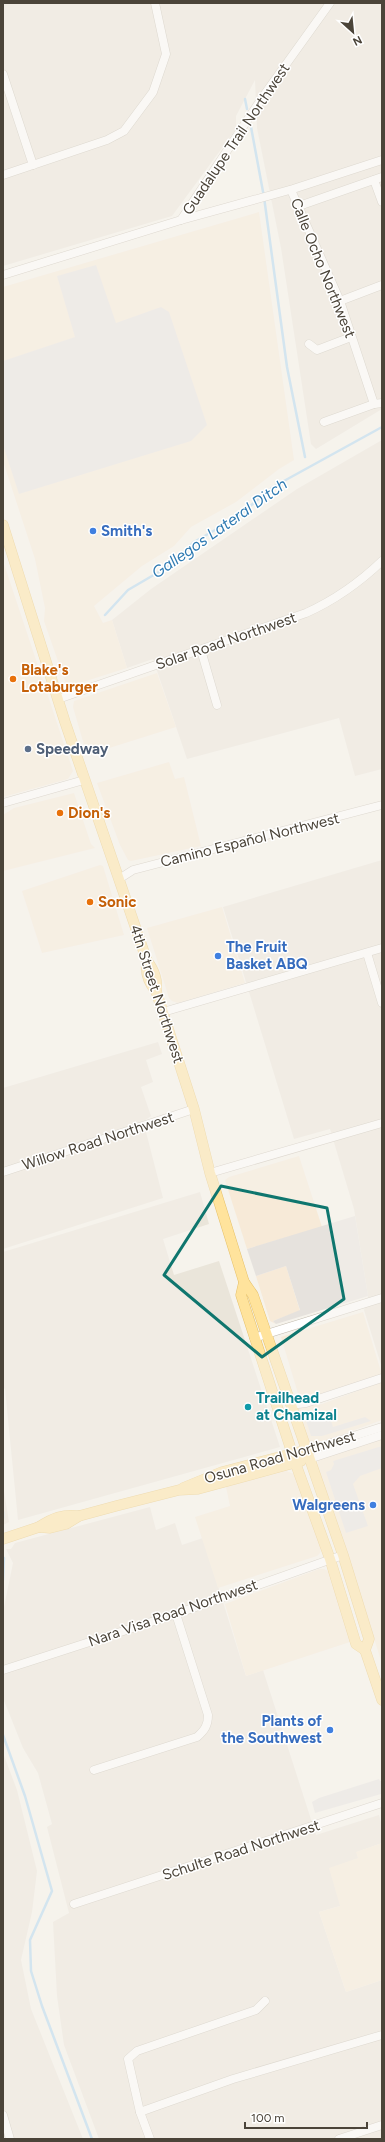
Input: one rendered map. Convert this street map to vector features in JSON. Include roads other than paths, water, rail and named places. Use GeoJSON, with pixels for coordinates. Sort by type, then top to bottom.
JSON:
{"type":"FeatureCollection","features":[{"type":"Feature","properties":{"kind":"main road","name":"4th Street Northwest"},"geometry":{"type":"LineString","coordinates":[[3,525],[84,780],[147,961],[152,968],[157,982],[156,991],[194,1109],[210,1173],[244,1282],[253,1295],[289,1400],[300,1455],[356,1644],[365,1650],[382,1700]]}},
{"type":"Feature","properties":{"kind":"main road","name":"4th Street Northwest"},"geometry":{"type":"LineString","coordinates":[[244,1282],[241,1295],[264,1366],[343,1555],[369,1639],[365,1650]]}},
{"type":"Feature","properties":{"kind":"main road","name":"Osuna Road Northwest"},"geometry":{"type":"LineString","coordinates":[[3,1539],[39,1527],[50,1519],[66,1514],[79,1516],[180,1490],[222,1472],[300,1455]]}},
{"type":"Feature","properties":{"kind":"street"},"geometry":{"type":"LineString","coordinates":[[3,175],[106,140],[124,131],[153,92],[166,54],[155,3]]}},
{"type":"Feature","properties":{"kind":"street","name":"Guadalupe Trail Northwest"},"geometry":{"type":"LineString","coordinates":[[3,275],[181,220],[264,95],[330,3]]}},
{"type":"Feature","properties":{"kind":"street"},"geometry":{"type":"LineString","coordinates":[[3,74],[33,165]]}},
{"type":"Feature","properties":{"kind":"street"},"geometry":{"type":"LineString","coordinates":[[181,220],[291,190],[382,160]]}},
{"type":"Feature","properties":{"kind":"street"},"geometry":{"type":"LineString","coordinates":[[299,206],[378,178],[382,202]]}},
{"type":"Feature","properties":{"kind":"street","name":"Calle Ocho Northwest"},"geometry":{"type":"LineString","coordinates":[[291,190],[340,301],[351,337],[378,404],[324,422]]}},
{"type":"Feature","properties":{"kind":"street"},"geometry":{"type":"LineString","coordinates":[[340,301],[382,285]]}},
{"type":"Feature","properties":{"kind":"street"},"geometry":{"type":"LineString","coordinates":[[309,344],[317,350],[351,337]]}},
{"type":"Feature","properties":{"kind":"street","name":"Solar Road Northwest"},"geometry":{"type":"LineString","coordinates":[[58,698],[306,613],[326,604],[352,588],[382,561]]}},
{"type":"Feature","properties":{"kind":"street"},"geometry":{"type":"LineString","coordinates":[[201,650],[217,705]]}},
{"type":"Feature","properties":{"kind":"street"},"geometry":{"type":"LineString","coordinates":[[3,803],[19,797],[84,780]]}},
{"type":"Feature","properties":{"kind":"street","name":"Camino Español Northwest"},"geometry":{"type":"LineString","coordinates":[[119,879],[133,870],[382,805]]}},
{"type":"Feature","properties":{"kind":"street"},"geometry":{"type":"LineString","coordinates":[[163,1012],[382,948]]}},
{"type":"Feature","properties":{"kind":"street"},"geometry":{"type":"LineString","coordinates":[[367,953],[382,1003]]}},
{"type":"Feature","properties":{"kind":"street","name":"Willow Road Northwest"},"geometry":{"type":"LineString","coordinates":[[3,1172],[194,1109]]}},
{"type":"Feature","properties":{"kind":"street"},"geometry":{"type":"LineString","coordinates":[[210,1173],[382,1123]]}},
{"type":"Feature","properties":{"kind":"street"},"geometry":{"type":"LineString","coordinates":[[254,1338],[382,1298]]}},
{"type":"Feature","properties":{"kind":"street"},"geometry":{"type":"LineString","coordinates":[[289,1400],[298,1404],[382,1378]]}},
{"type":"Feature","properties":{"kind":"street","name":"Osuna Road Northwest"},"geometry":{"type":"LineString","coordinates":[[300,1455],[382,1427]]}},
{"type":"Feature","properties":{"kind":"street","name":"Osuna Road Northwest"},"geometry":{"type":"LineString","coordinates":[[300,1455],[382,1435]]}},
{"type":"Feature","properties":{"kind":"street","name":"Nara Visa Road Northwest"},"geometry":{"type":"LineString","coordinates":[[3,1670],[176,1614],[343,1555]]}},
{"type":"Feature","properties":{"kind":"street"},"geometry":{"type":"LineString","coordinates":[[94,1770],[197,1737],[206,1728],[208,1715],[176,1614]]}},
{"type":"Feature","properties":{"kind":"street","name":"Schulte Road Northwest"},"geometry":{"type":"LineString","coordinates":[[74,1904],[382,1803]]}},
{"type":"Feature","properties":{"kind":"street"},"geometry":{"type":"LineString","coordinates":[[150,2139],[140,2112],[128,2059],[137,2051],[256,2010],[264,2001]]}},
{"type":"Feature","properties":{"kind":"street"},"geometry":{"type":"LineString","coordinates":[[140,2112],[255,2072],[382,2035]]}},
{"type":"Feature","properties":{"kind":"street"},"geometry":{"type":"LineString","coordinates":[[3,2115],[10,2139]]}},
{"type":"Feature","properties":{"kind":"street"},"geometry":{"type":"LineString","coordinates":[[339,2139],[382,2125]]}},
{"type":"Feature","properties":{"kind":"waterway"},"geometry":{"type":"LineString","coordinates":[[245,99],[247,109]]}},
{"type":"Feature","properties":{"kind":"waterway"},"geometry":{"type":"LineString","coordinates":[[251,127],[264,197],[287,367],[305,457]]}},
{"type":"Feature","properties":{"kind":"waterway","name":"Gallegos Lateral Ditch"},"geometry":{"type":"LineString","coordinates":[[105,615],[128,590],[169,566],[194,542],[236,518],[273,487],[382,427]]}},
{"type":"Feature","properties":{"kind":"waterway"},"geometry":{"type":"LineString","coordinates":[[3,1512],[3,1518]]}},
{"type":"Feature","properties":{"kind":"waterway"},"geometry":{"type":"LineString","coordinates":[[3,1580],[4,1558]]}},
{"type":"Feature","properties":{"kind":"waterway"},"geometry":{"type":"LineString","coordinates":[[3,1735],[25,1796],[52,1891],[30,1940],[31,1971],[42,2006],[92,2139]]}},
{"type":"Feature","properties":{"kind":"place","name":"Smith's"},"geometry":{"type":"Point","coordinates":[93,531]}},
{"type":"Feature","properties":{"kind":"place","name":"Blake's Lotaburger"},"geometry":{"type":"Point","coordinates":[13,679]}},
{"type":"Feature","properties":{"kind":"place","name":"Speedway"},"geometry":{"type":"Point","coordinates":[28,749]}},
{"type":"Feature","properties":{"kind":"place","name":"Dion's"},"geometry":{"type":"Point","coordinates":[60,813]}},
{"type":"Feature","properties":{"kind":"place","name":"Sonic"},"geometry":{"type":"Point","coordinates":[90,902]}},
{"type":"Feature","properties":{"kind":"place","name":"The Fruit Basket ABQ"},"geometry":{"type":"Point","coordinates":[218,956]}},
{"type":"Feature","properties":{"kind":"place","name":"Trailhead at Chamizal"},"geometry":{"type":"Point","coordinates":[248,1407]}},
{"type":"Feature","properties":{"kind":"place","name":"Walgreens"},"geometry":{"type":"Point","coordinates":[373,1505]}},
{"type":"Feature","properties":{"kind":"place","name":"Plants of the Southwest"},"geometry":{"type":"Point","coordinates":[330,1730]}}]}
